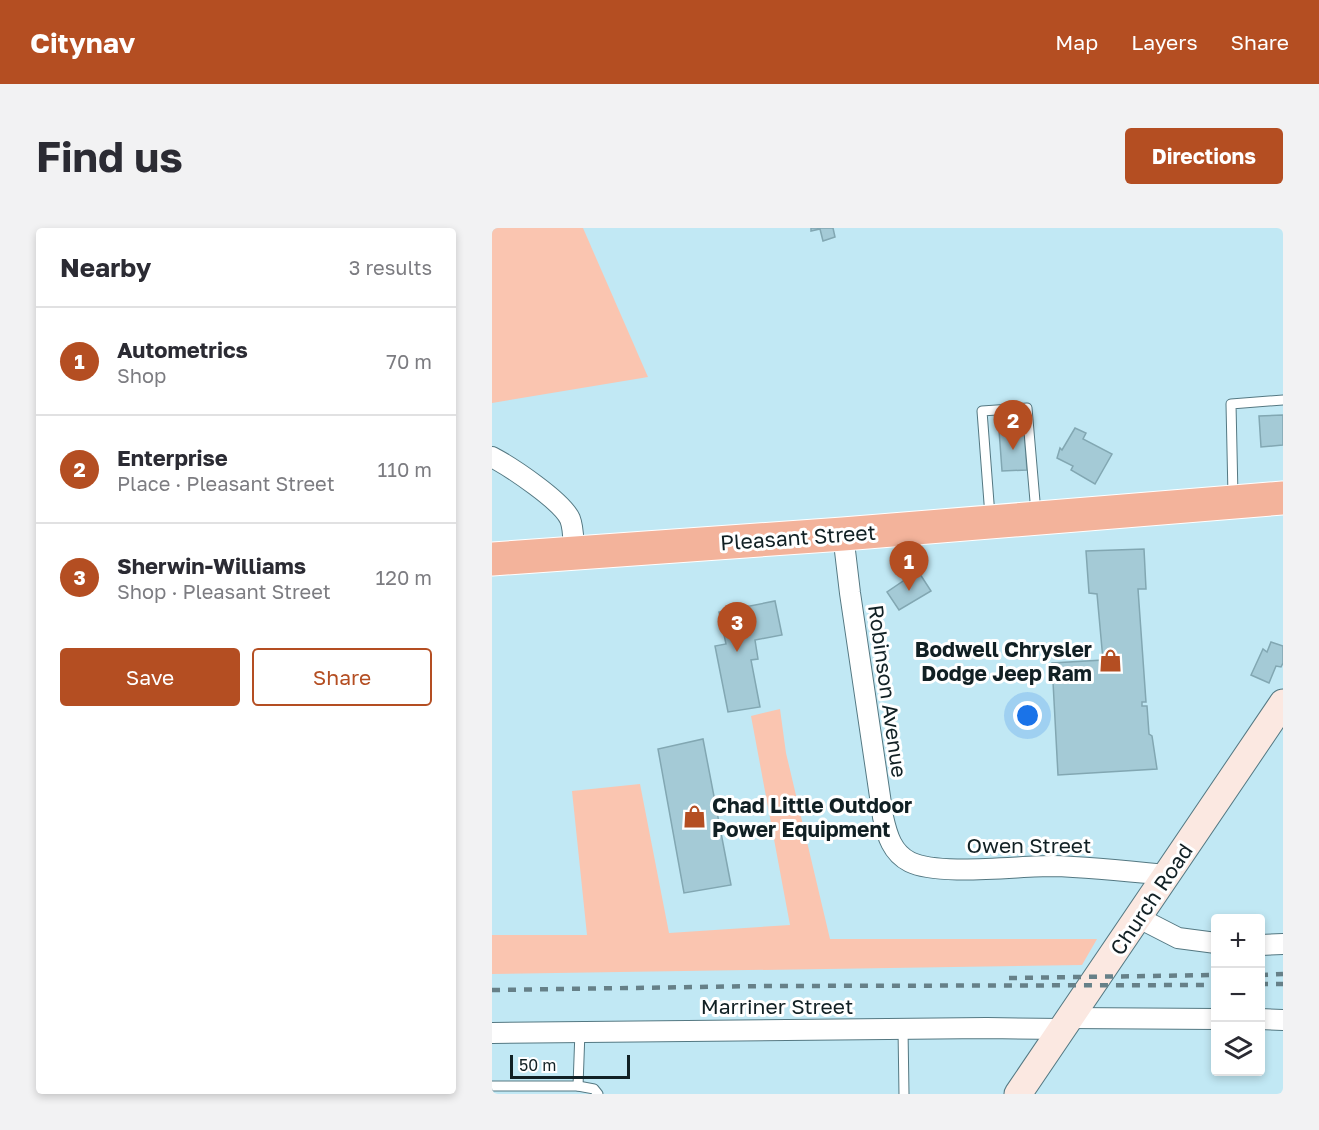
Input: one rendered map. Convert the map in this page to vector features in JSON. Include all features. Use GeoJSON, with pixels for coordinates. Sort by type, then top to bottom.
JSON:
{"type":"FeatureCollection","features":[{"type":"Feature","properties":{"kind":"highway","name":"Pleasant Street"},"geometry":{"type":"LineString","coordinates":[[492,559],[843,534],[1283,498]]}},
{"type":"Feature","properties":{"kind":"street"},"geometry":{"type":"LineString","coordinates":[[492,458],[544,493],[563,509],[571,522],[574,552]]}},
{"type":"Feature","properties":{"kind":"street","name":"Robinson Avenue"},"geometry":{"type":"LineString","coordinates":[[843,534],[883,817],[887,835],[896,852]]}},
{"type":"Feature","properties":{"kind":"street","name":"Church Road"},"geometry":{"type":"LineString","coordinates":[[1018,1094],[1283,703]]}},
{"type":"Feature","properties":{"kind":"street","name":"Owen Street"},"geometry":{"type":"LineString","coordinates":[[896,852],[910,862],[925,867],[1051,866],[1166,874]]}},
{"type":"Feature","properties":{"kind":"street"},"geometry":{"type":"LineString","coordinates":[[1137,917],[1178,938],[1211,942]]}},
{"type":"Feature","properties":{"kind":"street"},"geometry":{"type":"LineString","coordinates":[[1265,945],[1283,944]]}},
{"type":"Feature","properties":{"kind":"street","name":"Marriner Street"},"geometry":{"type":"LineString","coordinates":[[492,1033],[903,1029],[1211,1019]]}},
{"type":"Feature","properties":{"kind":"street"},"geometry":{"type":"LineString","coordinates":[[1265,1019],[1283,1020]]}},
{"type":"Feature","properties":{"kind":"lane"},"geometry":{"type":"LineString","coordinates":[[1234,502],[1231,478],[1230,404],[1283,400]]}},
{"type":"Feature","properties":{"kind":"lane"},"geometry":{"type":"LineString","coordinates":[[990,522],[982,411],[1027,408],[1037,518]]}},
{"type":"Feature","properties":{"kind":"lane"},"geometry":{"type":"LineString","coordinates":[[903,1029],[904,1094]]}},
{"type":"Feature","properties":{"kind":"lane"},"geometry":{"type":"LineString","coordinates":[[578,1086],[580,1031]]}},
{"type":"Feature","properties":{"kind":"lane"},"geometry":{"type":"LineString","coordinates":[[492,1086],[578,1086],[594,1089],[598,1094]]}},
{"type":"Feature","properties":{"kind":"shaded area"},"geometry":{"type":"Polygon","coordinates":[[[492,228],[583,228],[648,377],[492,403],[492,228]]]}},
{"type":"Feature","properties":{"kind":"shaded area"},"geometry":{"type":"Polygon","coordinates":[[[780,709],[786,753],[830,939],[1097,939],[1082,965],[492,974],[492,935],[587,935],[572,791],[640,784],[669,933],[790,925],[751,716],[780,709]]]}},
{"type":"Feature","properties":{"kind":"building"},"geometry":{"type":"Polygon","coordinates":[[[811,228],[833,228],[835,237],[823,241],[820,229],[811,231],[811,228]]]}},
{"type":"Feature","properties":{"kind":"building"},"geometry":{"type":"Polygon","coordinates":[[[1283,415],[1283,445],[1261,447],[1259,416],[1283,415]]]}},
{"type":"Feature","properties":{"kind":"building"},"geometry":{"type":"Polygon","coordinates":[[[1024,428],[1027,470],[1002,471],[999,430],[1024,428]]]}},
{"type":"Feature","properties":{"kind":"building"},"geometry":{"type":"Polygon","coordinates":[[[1075,428],[1086,433],[1083,439],[1112,454],[1095,484],[1071,470],[1073,466],[1057,458],[1060,448],[1062,450],[1075,428]]]}},
{"type":"Feature","properties":{"kind":"building","name":"Bodwell Chrysler Dodge Jeep Ram"},"geometry":{"type":"Polygon","coordinates":[[[1144,549],[1146,589],[1138,589],[1146,702],[1142,702],[1142,706],[1147,706],[1149,734],[1152,736],[1157,769],[1058,775],[1052,663],[1103,660],[1097,594],[1089,593],[1086,551],[1144,549]]]}},
{"type":"Feature","properties":{"kind":"building"},"geometry":{"type":"Polygon","coordinates":[[[918,571],[931,591],[899,610],[887,592],[918,571]]]}},
{"type":"Feature","properties":{"kind":"building"},"geometry":{"type":"Polygon","coordinates":[[[775,601],[782,635],[755,640],[758,659],[751,660],[760,707],[728,712],[715,646],[726,644],[719,612],[775,601]]]}},
{"type":"Feature","properties":{"kind":"building"},"geometry":{"type":"Polygon","coordinates":[[[1271,642],[1283,646],[1283,663],[1281,667],[1276,666],[1269,683],[1251,675],[1263,649],[1267,652],[1271,642]]]}},
{"type":"Feature","properties":{"kind":"building","name":"Chad Little Outdoor Power Equipment"},"geometry":{"type":"Polygon","coordinates":[[[703,739],[731,885],[684,893],[658,749],[703,739]]]}},
{"type":"Feature","properties":{"kind":"railway"},"geometry":{"type":"LineString","coordinates":[[1265,975],[1283,974]]}},
{"type":"Feature","properties":{"kind":"railway"},"geometry":{"type":"LineString","coordinates":[[1009,978],[1211,975]]}},
{"type":"Feature","properties":{"kind":"railway"},"geometry":{"type":"LineString","coordinates":[[1265,984],[1283,984]]}},
{"type":"Feature","properties":{"kind":"railway"},"geometry":{"type":"LineString","coordinates":[[492,990],[765,986],[1211,985]]}},
{"type":"Feature","properties":{"kind":"place","name":"Enterprise"},"geometry":{"type":"Point","coordinates":[1013,450]}},
{"type":"Feature","properties":{"kind":"place","name":"Autometrics"},"geometry":{"type":"Point","coordinates":[909,591]}},
{"type":"Feature","properties":{"kind":"place","name":"Sherwin-Williams"},"geometry":{"type":"Point","coordinates":[737,652]}},
{"type":"Feature","properties":{"kind":"place","name":"Bodwell Chrysler Dodge Jeep Ram"},"geometry":{"type":"Point","coordinates":[1110,661]}},
{"type":"Feature","properties":{"kind":"place","name":"Chad Little Outdoor Power Equipment"},"geometry":{"type":"Point","coordinates":[694,817]}}]}
